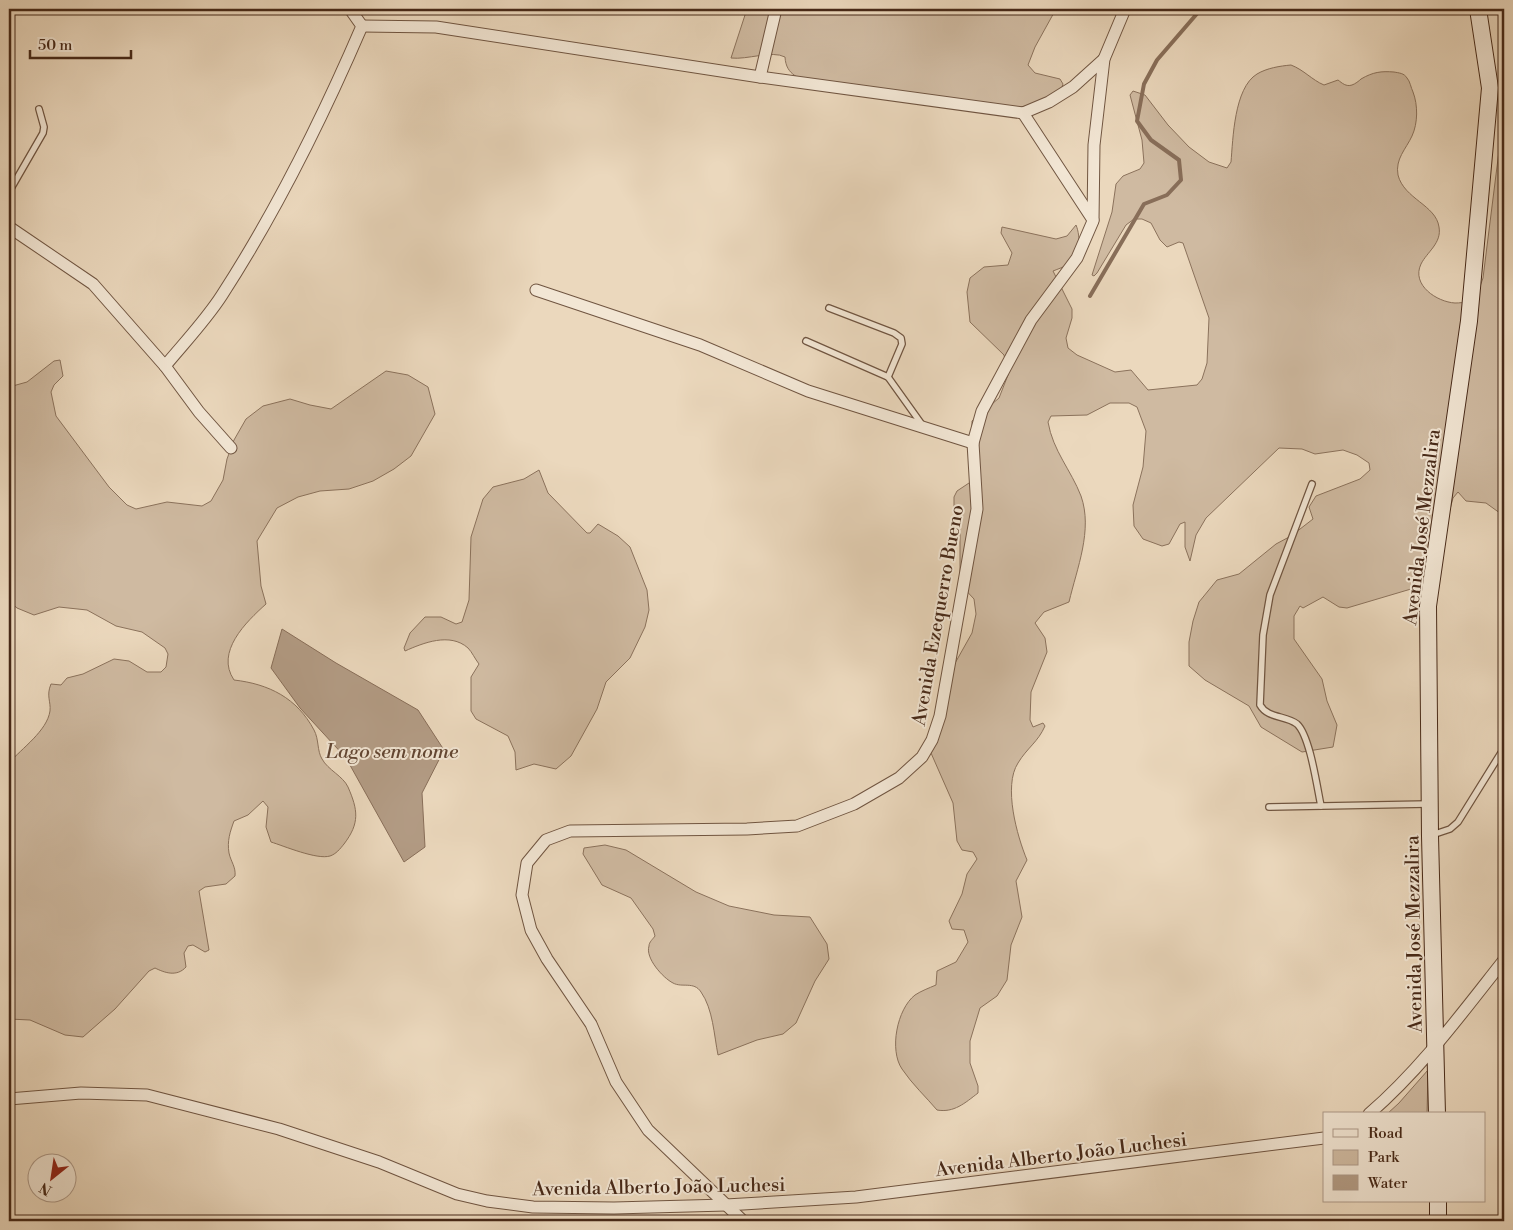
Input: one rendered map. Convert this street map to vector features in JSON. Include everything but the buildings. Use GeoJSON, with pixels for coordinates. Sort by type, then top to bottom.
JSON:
{"type":"FeatureCollection","features":[{"type":"Feature","properties":{"kind":"main road","name":"Avenida José Mezzalira"},"geometry":{"type":"LineString","coordinates":[[1437,1112],[1430,836],[1428,606],[1469,321],[1490,88],[1478,9]]}},
{"type":"Feature","properties":{"kind":"main road"},"geometry":{"type":"LineString","coordinates":[[1438,1202],[1438,1221]]}},
{"type":"Feature","properties":{"kind":"street"},"geometry":{"type":"LineString","coordinates":[[350,9],[362,26]]}},
{"type":"Feature","properties":{"kind":"street"},"geometry":{"type":"LineString","coordinates":[[760,77],[776,9]]}},
{"type":"Feature","properties":{"kind":"street","name":"Avenida Ezequerro Bueno"},"geometry":{"type":"LineString","coordinates":[[743,1221],[648,1130],[616,1082],[591,1024],[547,959],[531,930],[522,895],[527,862],[546,840],[570,831],[747,829],[797,826],[854,804],[899,778],[922,757],[932,740],[940,716],[977,508],[973,443],[982,411],[1004,370],[1031,320],[1077,258],[1093,220],[1094,145],[1104,59],[1125,9]]}},
{"type":"Feature","properties":{"kind":"street"},"geometry":{"type":"LineString","coordinates":[[362,26],[436,27],[760,77],[1024,113],[1049,102],[1072,87],[1104,59]]}},
{"type":"Feature","properties":{"kind":"street"},"geometry":{"type":"LineString","coordinates":[[165,366],[221,296],[284,192],[362,26]]}},
{"type":"Feature","properties":{"kind":"street"},"geometry":{"type":"LineString","coordinates":[[1024,113],[1093,220]]}},
{"type":"Feature","properties":{"kind":"street"},"geometry":{"type":"LineString","coordinates":[[9,227],[94,284],[165,366],[199,412],[231,448]]}},
{"type":"Feature","properties":{"kind":"street"},"geometry":{"type":"LineString","coordinates":[[536,290],[700,345],[808,391],[973,443]]}},
{"type":"Feature","properties":{"kind":"street"},"geometry":{"type":"LineString","coordinates":[[1372,1112],[1435,1046],[1504,960]]}},
{"type":"Feature","properties":{"kind":"street","name":"Avenida Alberto João Luchesi"},"geometry":{"type":"LineString","coordinates":[[9,1099],[81,1093],[147,1095],[279,1129],[379,1162],[456,1194],[488,1201],[542,1207],[614,1208],[856,1197],[1323,1138]]}},
{"type":"Feature","properties":{"kind":"lane"},"geometry":{"type":"LineString","coordinates":[[9,192],[43,134],[44,127],[39,109]]}},
{"type":"Feature","properties":{"kind":"lane"},"geometry":{"type":"LineString","coordinates":[[829,308],[894,333],[901,338],[902,344],[888,377]]}},
{"type":"Feature","properties":{"kind":"lane"},"geometry":{"type":"LineString","coordinates":[[806,341],[888,377],[925,428]]}},
{"type":"Feature","properties":{"kind":"lane"},"geometry":{"type":"LineString","coordinates":[[1312,484],[1270,595],[1263,635],[1260,705],[1269,714],[1290,720],[1298,725],[1303,732],[1308,744],[1321,806]]}},
{"type":"Feature","properties":{"kind":"lane"},"geometry":{"type":"LineString","coordinates":[[1430,836],[1450,829],[1458,822],[1504,748]]}},
{"type":"Feature","properties":{"kind":"lane"},"geometry":{"type":"LineString","coordinates":[[1269,808],[1430,804]]}},
{"type":"Feature","properties":{"kind":"green space"},"geometry":{"type":"Polygon","coordinates":[[[750,9],[1056,9],[1035,47],[1028,65],[1035,73],[1060,79],[1063,84],[1061,90],[1039,103],[1003,111],[815,85],[795,76],[788,68],[785,57],[780,55],[731,58],[745,15],[750,9]]]}},
{"type":"Feature","properties":{"kind":"green space"},"geometry":{"type":"Polygon","coordinates":[[[1291,65],[1324,85],[1338,80],[1346,85],[1352,85],[1373,73],[1381,72],[1400,73],[1408,79],[1416,103],[1417,114],[1414,131],[1398,164],[1398,175],[1401,183],[1407,190],[1437,219],[1439,227],[1438,238],[1421,264],[1419,272],[1420,279],[1428,291],[1448,302],[1462,303],[1471,300],[1477,293],[1483,278],[1504,120],[1504,516],[1486,503],[1466,501],[1458,492],[1453,498],[1438,554],[1411,589],[1347,608],[1339,607],[1323,597],[1303,608],[1300,606],[1294,616],[1294,639],[1322,679],[1327,701],[1337,725],[1333,747],[1302,752],[1261,727],[1249,706],[1205,680],[1189,666],[1189,642],[1193,621],[1199,602],[1217,580],[1239,574],[1276,544],[1291,536],[1313,519],[1309,507],[1316,496],[1360,479],[1370,470],[1369,463],[1357,455],[1343,450],[1315,454],[1302,449],[1279,448],[1206,518],[1196,535],[1190,561],[1185,547],[1185,522],[1180,524],[1169,544],[1162,546],[1143,539],[1134,526],[1133,505],[1143,467],[1146,431],[1137,407],[1129,403],[1110,403],[1087,415],[1051,416],[1048,422],[1050,432],[1081,496],[1084,509],[1085,536],[1069,602],[1044,612],[1035,623],[1045,638],[1047,652],[1031,692],[1030,720],[1033,727],[1043,723],[1045,726],[1018,763],[1012,784],[1013,811],[1019,838],[1027,860],[1016,881],[1022,917],[1011,945],[1007,980],[997,996],[980,1008],[970,1041],[970,1063],[978,1086],[978,1093],[954,1109],[937,1110],[902,1069],[898,1061],[896,1041],[900,1020],[909,1001],[915,995],[936,985],[937,971],[956,962],[968,942],[964,930],[952,929],[949,921],[962,894],[967,874],[977,859],[973,852],[962,850],[957,841],[953,803],[931,753],[954,665],[972,633],[976,614],[974,599],[960,584],[960,530],[954,510],[954,497],[957,491],[972,481],[972,421],[999,398],[1008,375],[1004,355],[970,322],[967,292],[970,278],[984,267],[1008,265],[1012,253],[1001,233],[1002,227],[1056,239],[1067,236],[1076,225],[1079,241],[1073,261],[1053,271],[1072,309],[1072,318],[1066,338],[1068,348],[1077,355],[1115,372],[1131,370],[1148,390],[1197,385],[1202,379],[1207,363],[1209,318],[1183,243],[1179,242],[1167,247],[1160,240],[1151,223],[1142,219],[1134,219],[1126,225],[1097,273],[1094,276],[1092,275],[1112,212],[1116,184],[1123,176],[1140,169],[1144,163],[1142,140],[1130,95],[1133,91],[1145,95],[1168,125],[1189,147],[1209,162],[1227,168],[1231,162],[1234,128],[1239,102],[1249,81],[1265,70],[1291,65]]]}},
{"type":"Feature","properties":{"kind":"green space"},"geometry":{"type":"Polygon","coordinates":[[[60,360],[63,376],[54,385],[51,392],[56,416],[109,487],[127,505],[136,509],[167,502],[202,506],[211,501],[223,480],[227,459],[234,440],[246,419],[263,406],[290,399],[331,409],[386,371],[408,375],[428,387],[435,414],[411,456],[394,469],[373,481],[349,489],[320,491],[298,497],[277,508],[257,541],[261,586],[266,604],[235,638],[228,659],[229,669],[234,680],[259,685],[281,694],[299,709],[307,719],[316,734],[322,759],[348,787],[354,803],[356,816],[353,829],[341,848],[334,854],[324,857],[300,852],[271,842],[266,827],[268,807],[263,801],[248,815],[234,821],[228,844],[235,876],[226,884],[205,887],[199,891],[209,950],[205,952],[193,945],[188,946],[184,953],[186,967],[179,972],[167,973],[155,968],[149,971],[115,1009],[83,1037],[65,1035],[30,1020],[9,1019],[9,763],[33,739],[48,718],[51,684],[61,685],[67,678],[83,674],[114,659],[129,661],[147,672],[161,672],[166,667],[168,654],[165,648],[142,632],[116,626],[87,610],[59,607],[34,615],[17,608],[9,601],[9,387],[27,382],[54,361],[60,360]]]}},
{"type":"Feature","properties":{"kind":"green space"},"geometry":{"type":"Polygon","coordinates":[[[539,470],[548,493],[587,533],[590,533],[598,524],[618,536],[630,547],[647,590],[649,610],[645,627],[630,658],[606,682],[597,709],[571,756],[556,769],[534,764],[516,770],[515,752],[508,736],[476,719],[471,711],[471,677],[479,664],[468,648],[461,643],[453,641],[436,640],[405,651],[404,648],[410,633],[425,617],[441,617],[456,624],[462,622],[469,600],[471,537],[483,499],[493,487],[524,479],[539,470]]]}},
{"type":"Feature","properties":{"kind":"green space"},"geometry":{"type":"Polygon","coordinates":[[[605,845],[626,850],[696,892],[729,906],[774,915],[810,917],[827,944],[829,959],[815,981],[796,1023],[783,1034],[757,1040],[718,1055],[711,1014],[701,992],[695,987],[676,984],[664,977],[652,962],[648,951],[650,943],[655,936],[653,929],[631,898],[602,885],[583,854],[584,848],[605,845]]]}},
{"type":"Feature","properties":{"kind":"green space"},"geometry":{"type":"Polygon","coordinates":[[[1428,1070],[1427,1112],[1389,1112],[1428,1070]]]}},
{"type":"Feature","properties":{"kind":"water","name":"Lago sem nome"},"geometry":{"type":"Polygon","coordinates":[[[282,629],[336,663],[418,710],[444,750],[422,793],[425,847],[404,862],[346,758],[300,708],[271,668],[282,629]]]}},
{"type":"Feature","properties":{"kind":"waterway"},"geometry":{"type":"LineString","coordinates":[[1090,296],[1144,204],[1167,195],[1181,180],[1179,160],[1151,140],[1137,121],[1144,84],[1157,60],[1201,9]]}}]}
